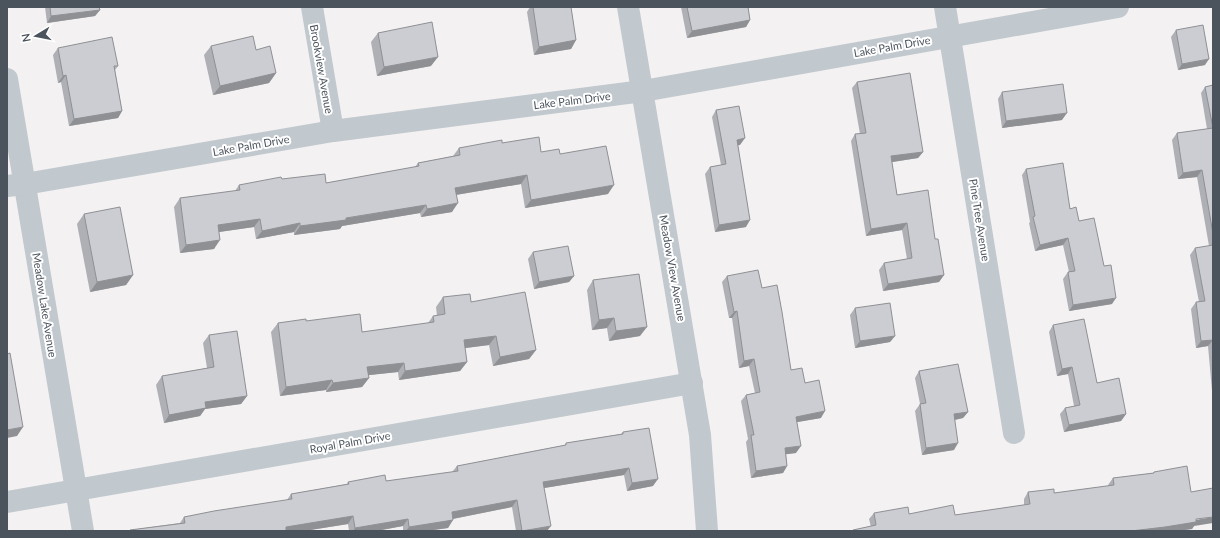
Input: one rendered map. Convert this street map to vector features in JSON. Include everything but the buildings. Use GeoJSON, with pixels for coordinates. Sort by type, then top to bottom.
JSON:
{"type":"FeatureCollection","features":[{"type":"Feature","properties":{"kind":"street","name":"Brookview Avenue"},"geometry":{"type":"LineString","coordinates":[[312,7],[333,131]]}},
{"type":"Feature","properties":{"kind":"street","name":"Meadow View Avenue"},"geometry":{"type":"LineString","coordinates":[[628,7],[700,435],[707,531]]}},
{"type":"Feature","properties":{"kind":"street","name":"Pine Tree Avenue"},"geometry":{"type":"LineString","coordinates":[[945,7],[1014,433]]}},
{"type":"Feature","properties":{"kind":"street","name":"Lake Palm Drive"},"geometry":{"type":"LineString","coordinates":[[16,185],[333,131],[643,91],[1118,7]]}},
{"type":"Feature","properties":{"kind":"street","name":"Meadow Lake Avenue"},"geometry":{"type":"LineString","coordinates":[[7,79],[16,185],[83,531]]}},
{"type":"Feature","properties":{"kind":"street","name":"Royal Palm Drive"},"geometry":{"type":"LineString","coordinates":[[7,502],[692,383]]}}]}
